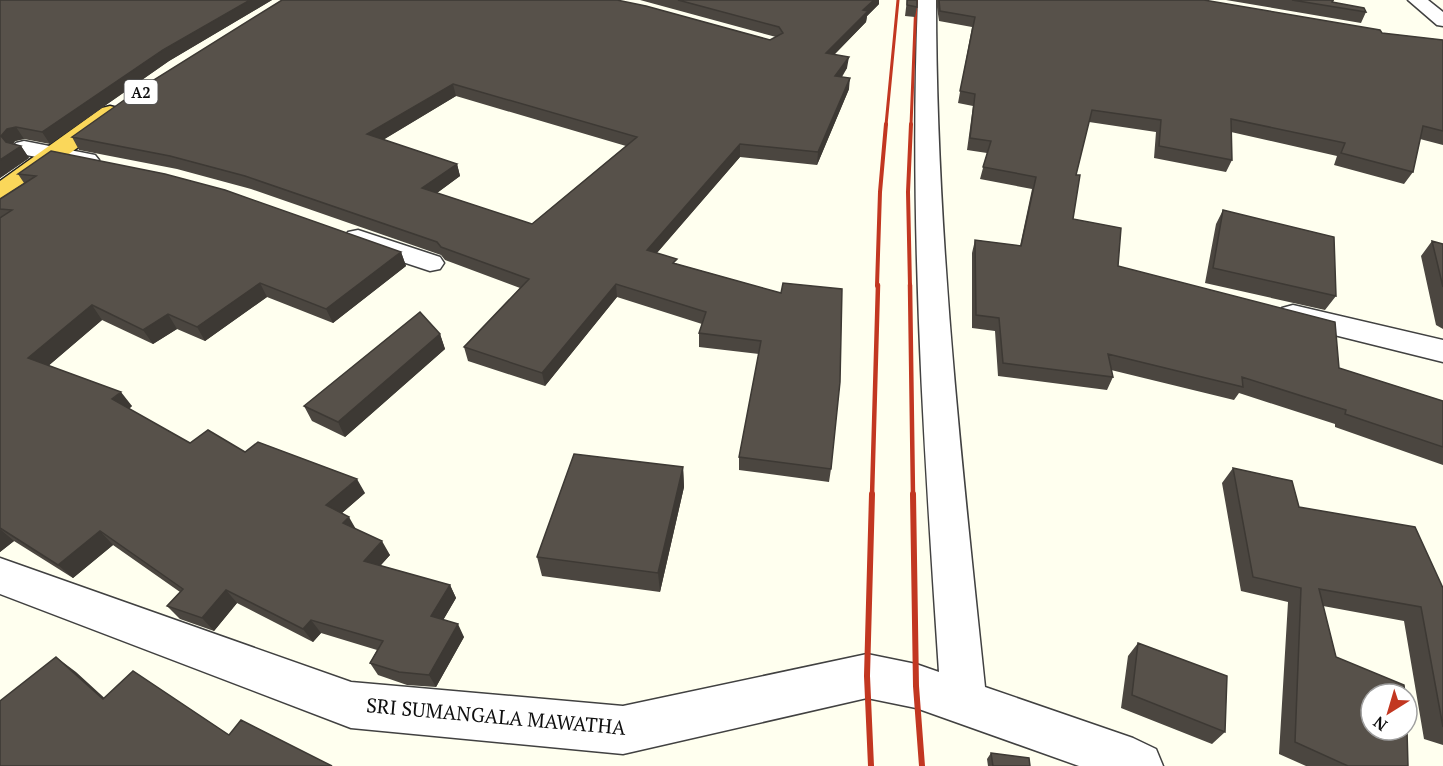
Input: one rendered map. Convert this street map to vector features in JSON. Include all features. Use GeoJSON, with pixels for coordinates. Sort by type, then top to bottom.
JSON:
{"type":"FeatureCollection","features":[{"type":"Feature","properties":{"kind":"highway","name":"A2"},"geometry":{"type":"LineString","coordinates":[[89,103],[109,91]]}},
{"type":"Feature","properties":{"kind":"highway","name":"A2"},"geometry":{"type":"LineString","coordinates":[[0,193],[32,149],[132,98]]}},
{"type":"Feature","properties":{"kind":"street"},"geometry":{"type":"LineString","coordinates":[[927,0],[927,159],[932,334],[964,702]]}},
{"type":"Feature","properties":{"kind":"street"},"geometry":{"type":"LineString","coordinates":[[1417,0],[1443,21]]}},
{"type":"Feature","properties":{"kind":"street"},"geometry":{"type":"LineString","coordinates":[[32,149],[109,165]]}},
{"type":"Feature","properties":{"kind":"street"},"geometry":{"type":"LineString","coordinates":[[341,232],[430,263]]}},
{"type":"Feature","properties":{"kind":"street"},"geometry":{"type":"LineString","coordinates":[[1269,309],[1443,351]]}},
{"type":"Feature","properties":{"kind":"street","name":"SRI SUMANGALA MAWATHA"},"geometry":{"type":"LineString","coordinates":[[0,576],[351,705],[623,730],[867,676],[916,686],[1116,755],[1139,766]]}},
{"type":"Feature","properties":{"kind":"building"},"geometry":{"type":"Polygon","coordinates":[[[0,0],[250,0],[163,50],[42,132],[16,127],[7,129],[1,136],[6,142],[21,146],[0,160],[0,0]]]}},
{"type":"Feature","properties":{"kind":"building"},"geometry":{"type":"Polygon","coordinates":[[[282,0],[617,0],[770,40],[783,33],[779,27],[678,0],[874,0],[863,10],[868,11],[826,53],[849,57],[835,76],[850,78],[818,152],[740,144],[647,250],[677,259],[673,263],[781,293],[783,283],[842,289],[840,382],[831,469],[739,457],[761,341],[699,333],[706,312],[616,284],[542,373],[464,347],[529,279],[441,247],[437,242],[245,176],[170,156],[72,137],[144,86],[282,0]],[[453,84],[367,134],[457,164],[422,188],[532,224],[637,137],[453,84]]]}},
{"type":"Feature","properties":{"kind":"building"},"geometry":{"type":"Polygon","coordinates":[[[907,0],[917,0],[917,7],[907,5],[907,0]]]}},
{"type":"Feature","properties":{"kind":"building"},"geometry":{"type":"Polygon","coordinates":[[[939,0],[1204,0],[1380,30],[1382,33],[1443,40],[1443,131],[1423,126],[1413,172],[1341,153],[1345,143],[1231,119],[1232,160],[1159,146],[1161,120],[1092,110],[1076,175],[1080,175],[1073,219],[1121,228],[1118,266],[1335,322],[1339,368],[1443,401],[1443,447],[1345,414],[1346,410],[1242,377],[1243,387],[1108,354],[1113,377],[1003,363],[999,318],[976,315],[975,240],[1021,246],[1036,177],[983,167],[991,141],[970,138],[975,94],[960,91],[975,17],[940,11],[939,0]]]}},
{"type":"Feature","properties":{"kind":"building"},"geometry":{"type":"Polygon","coordinates":[[[1292,0],[1333,0],[1332,2],[1364,8],[1366,12],[1292,0]]]}},
{"type":"Feature","properties":{"kind":"building"},"geometry":{"type":"Polygon","coordinates":[[[51,151],[165,174],[225,190],[401,252],[326,309],[260,283],[197,327],[168,314],[143,330],[92,305],[28,358],[121,392],[112,399],[190,443],[208,430],[245,452],[258,442],[357,479],[326,505],[349,517],[343,523],[382,541],[364,561],[450,585],[431,616],[458,624],[429,675],[399,672],[370,663],[383,641],[311,620],[303,629],[226,590],[202,618],[167,606],[183,589],[100,531],[58,565],[0,528],[0,218],[12,210],[0,209],[0,199],[36,176],[18,174],[51,151]]]}},
{"type":"Feature","properties":{"kind":"building"},"geometry":{"type":"Polygon","coordinates":[[[1223,210],[1334,237],[1336,296],[1213,268],[1223,210]]]}},
{"type":"Feature","properties":{"kind":"building"},"geometry":{"type":"Polygon","coordinates":[[[1432,241],[1443,244],[1443,287],[1432,241]]]}},
{"type":"Feature","properties":{"kind":"building"},"geometry":{"type":"Polygon","coordinates":[[[420,312],[440,334],[338,422],[304,406],[420,312]]]}},
{"type":"Feature","properties":{"kind":"building"},"geometry":{"type":"Polygon","coordinates":[[[574,454],[683,467],[658,573],[537,557],[574,454]]]}},
{"type":"Feature","properties":{"kind":"building"},"geometry":{"type":"Polygon","coordinates":[[[1233,468],[1292,481],[1299,507],[1415,527],[1443,588],[1443,727],[1421,607],[1319,589],[1336,657],[1397,682],[1359,682],[1359,742],[1407,742],[1408,766],[1348,766],[1295,742],[1301,588],[1253,577],[1233,468]]]}},
{"type":"Feature","properties":{"kind":"building"},"geometry":{"type":"Polygon","coordinates":[[[1138,643],[1227,676],[1225,732],[1132,695],[1138,643]]]}},
{"type":"Feature","properties":{"kind":"building"},"geometry":{"type":"Polygon","coordinates":[[[56,657],[103,699],[133,671],[229,735],[241,720],[332,766],[0,766],[0,701],[56,657]]]}},
{"type":"Feature","properties":{"kind":"building"},"geometry":{"type":"Polygon","coordinates":[[[991,753],[1029,758],[1030,766],[993,766],[991,753]]]}},
{"type":"Feature","properties":{"kind":"railway"},"geometry":{"type":"LineString","coordinates":[[886,125],[898,0]]}},
{"type":"Feature","properties":{"kind":"railway"},"geometry":{"type":"LineString","coordinates":[[911,125],[916,0]]}},
{"type":"Feature","properties":{"kind":"railway"},"geometry":{"type":"LineString","coordinates":[[877,286],[880,192],[886,124]]}},
{"type":"Feature","properties":{"kind":"railway"},"geometry":{"type":"LineString","coordinates":[[910,286],[908,192],[911,124]]}},
{"type":"Feature","properties":{"kind":"railway"},"geometry":{"type":"LineString","coordinates":[[872,496],[878,285]]}},
{"type":"Feature","properties":{"kind":"railway"},"geometry":{"type":"LineString","coordinates":[[910,285],[913,496]]}},
{"type":"Feature","properties":{"kind":"railway"},"geometry":{"type":"LineString","coordinates":[[871,766],[867,676],[872,494]]}},
{"type":"Feature","properties":{"kind":"railway"},"geometry":{"type":"LineString","coordinates":[[913,494],[916,686],[922,766]]}}]}
